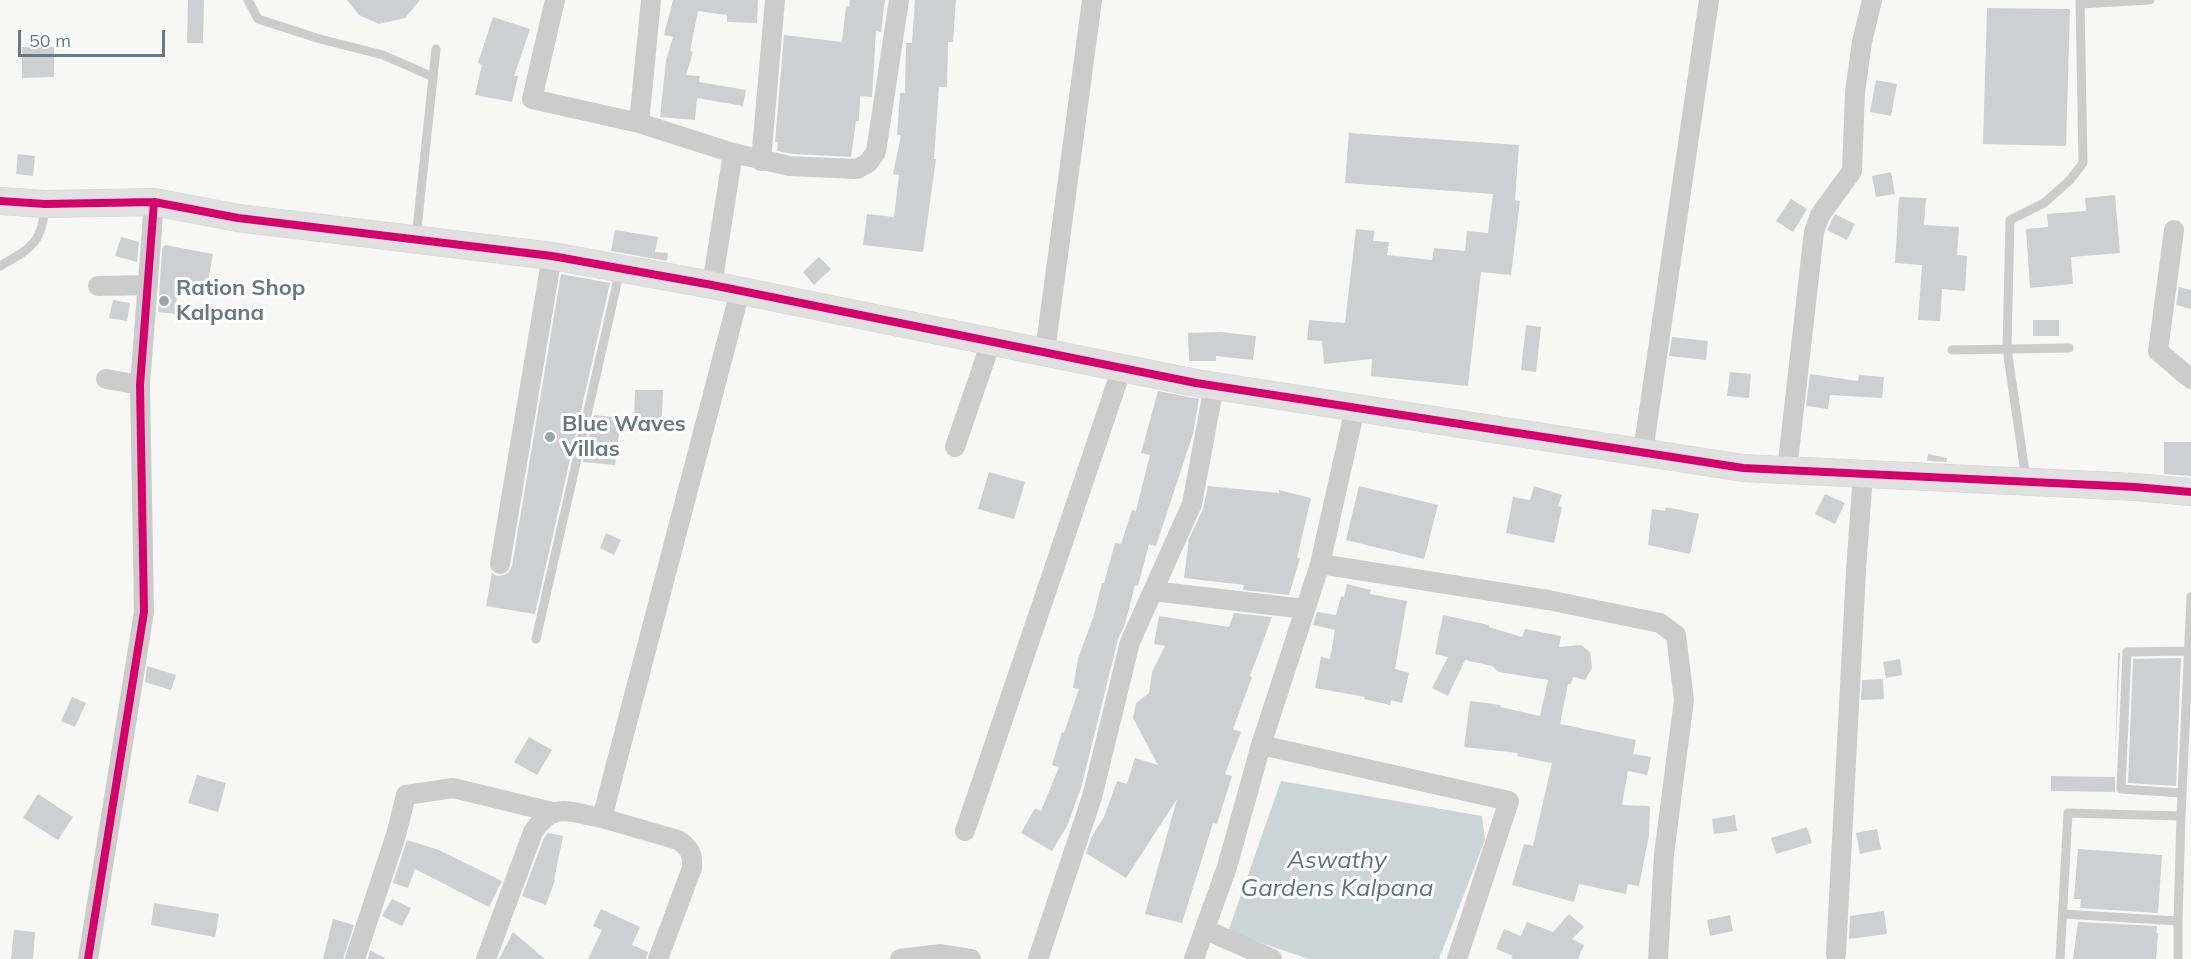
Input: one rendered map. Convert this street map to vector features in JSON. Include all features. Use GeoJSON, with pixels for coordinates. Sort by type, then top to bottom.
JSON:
{"type":"FeatureCollection","features":[{"type":"Feature","properties":{"kind":"street"},"geometry":{"type":"LineString","coordinates":[[555,0],[532,99],[639,123],[761,161],[790,166],[857,169],[868,163],[876,152],[899,0]]}},
{"type":"Feature","properties":{"kind":"street"},"geometry":{"type":"LineString","coordinates":[[639,123],[651,0]]}},
{"type":"Feature","properties":{"kind":"street"},"geometry":{"type":"LineString","coordinates":[[761,161],[775,0]]}},
{"type":"Feature","properties":{"kind":"street"},"geometry":{"type":"LineString","coordinates":[[1045,352],[1092,0]]}},
{"type":"Feature","properties":{"kind":"street"},"geometry":{"type":"LineString","coordinates":[[1642,452],[1709,0]]}},
{"type":"Feature","properties":{"kind":"street"},"geometry":{"type":"LineString","coordinates":[[1787,470],[1814,232],[1820,215],[1852,171],[1856,92],[1862,42],[1872,0]]}},
{"type":"Feature","properties":{"kind":"street"},"geometry":{"type":"LineString","coordinates":[[712,285],[733,153]]}},
{"type":"Feature","properties":{"kind":"street"},"geometry":{"type":"LineString","coordinates":[[0,201],[45,204],[154,202],[238,218],[552,256],[712,285],[1214,386],[1743,468],[2191,492]]}},
{"type":"Feature","properties":{"kind":"street"},"geometry":{"type":"LineString","coordinates":[[88,959],[144,612],[140,385],[154,202]]}},
{"type":"Feature","properties":{"kind":"street"},"geometry":{"type":"LineString","coordinates":[[2174,230],[2158,351],[2191,379]]}},
{"type":"Feature","properties":{"kind":"street"},"geometry":{"type":"LineString","coordinates":[[500,564],[552,256]]}},
{"type":"Feature","properties":{"kind":"street"},"geometry":{"type":"LineString","coordinates":[[98,286],[148,285]]}},
{"type":"Feature","properties":{"kind":"street"},"geometry":{"type":"LineString","coordinates":[[602,818],[740,291]]}},
{"type":"Feature","properties":{"kind":"street"},"geometry":{"type":"LineString","coordinates":[[955,447],[991,342]]}},
{"type":"Feature","properties":{"kind":"street"},"geometry":{"type":"LineString","coordinates":[[965,831],[1122,368]]}},
{"type":"Feature","properties":{"kind":"street"},"geometry":{"type":"LineString","coordinates":[[106,379],[140,385]]}},
{"type":"Feature","properties":{"kind":"street"},"geometry":{"type":"LineString","coordinates":[[1038,959],[1092,797],[1130,642],[1192,504],[1214,386]]}},
{"type":"Feature","properties":{"kind":"street"},"geometry":{"type":"LineString","coordinates":[[1194,959],[1227,867],[1261,745],[1320,564],[1355,408]]}},
{"type":"Feature","properties":{"kind":"street"},"geometry":{"type":"LineString","coordinates":[[1836,954],[1863,474]]}},
{"type":"Feature","properties":{"kind":"street"},"geometry":{"type":"LineString","coordinates":[[1320,564],[1548,600],[1660,623],[1676,635],[1684,700],[1664,854],[1658,959]]}},
{"type":"Feature","properties":{"kind":"street"},"geometry":{"type":"LineString","coordinates":[[1153,591],[1305,609]]}},
{"type":"Feature","properties":{"kind":"street"},"geometry":{"type":"LineString","coordinates":[[1261,745],[1509,801],[1457,959]]}},
{"type":"Feature","properties":{"kind":"street"},"geometry":{"type":"LineString","coordinates":[[355,959],[396,835],[406,795],[453,788],[552,812],[602,818],[678,840],[688,846],[693,856],[692,868],[658,959]]}},
{"type":"Feature","properties":{"kind":"street"},"geometry":{"type":"LineString","coordinates":[[486,959],[533,832],[543,818],[552,812]]}},
{"type":"Feature","properties":{"kind":"street"},"geometry":{"type":"LineString","coordinates":[[1206,930],[1272,959]]}},
{"type":"Feature","properties":{"kind":"street"},"geometry":{"type":"LineString","coordinates":[[900,959],[941,954],[972,959]]}},
{"type":"Feature","properties":{"kind":"lane"},"geometry":{"type":"LineString","coordinates":[[248,0],[258,18],[320,39],[383,55],[433,77]]}},
{"type":"Feature","properties":{"kind":"lane"},"geometry":{"type":"LineString","coordinates":[[2027,482],[2007,349],[2010,220],[2044,203],[2070,180],[2083,164],[2080,2],[2150,0]]}},
{"type":"Feature","properties":{"kind":"lane"},"geometry":{"type":"LineString","coordinates":[[415,241],[436,49]]}},
{"type":"Feature","properties":{"kind":"lane"},"geometry":{"type":"LineString","coordinates":[[0,266],[25,252],[35,242],[43,229],[45,204]]}},
{"type":"Feature","properties":{"kind":"lane"},"geometry":{"type":"LineString","coordinates":[[537,639],[620,269]]}},
{"type":"Feature","properties":{"kind":"lane"},"geometry":{"type":"LineString","coordinates":[[1952,350],[2069,348]]}},
{"type":"Feature","properties":{"kind":"lane"},"geometry":{"type":"LineString","coordinates":[[2178,959],[2181,816],[2191,597]]}},
{"type":"Feature","properties":{"kind":"lane"},"geometry":{"type":"LineString","coordinates":[[2182,793],[2121,789],[2123,732],[2127,652],[2187,651]]}},
{"type":"Feature","properties":{"kind":"lane"},"geometry":{"type":"LineString","coordinates":[[2060,959],[2068,813],[2181,816]]}},
{"type":"Feature","properties":{"kind":"lane"},"geometry":{"type":"LineString","coordinates":[[2062,914],[2178,921]]}},
{"type":"Feature","properties":{"kind":"water","name":"Aswathy Gardens Kalpana"},"geometry":{"type":"Polygon","coordinates":[[[1281,781],[1482,816],[1485,840],[1439,959],[1309,959],[1228,932],[1281,781]]]}},
{"type":"Feature","properties":{"kind":"building"},"geometry":{"type":"Polygon","coordinates":[[[188,0],[204,0],[203,43],[187,43],[188,0]]]}},
{"type":"Feature","properties":{"kind":"building"},"geometry":{"type":"Polygon","coordinates":[[[347,0],[420,0],[405,18],[379,24],[359,15],[347,0]]]}},
{"type":"Feature","properties":{"kind":"building"},"geometry":{"type":"Polygon","coordinates":[[[673,0],[758,0],[757,23],[727,22],[727,15],[698,11],[690,51],[693,52],[686,75],[700,76],[699,82],[746,90],[743,106],[697,98],[695,120],[660,117],[666,60],[673,37],[664,35],[673,0]]]}},
{"type":"Feature","properties":{"kind":"building"},"geometry":{"type":"Polygon","coordinates":[[[850,0],[885,0],[881,32],[876,31],[872,97],[860,96],[859,121],[856,121],[851,157],[777,151],[778,142],[775,142],[784,35],[842,42],[846,6],[849,7],[850,0]]]}},
{"type":"Feature","properties":{"kind":"building"},"geometry":{"type":"Polygon","coordinates":[[[915,0],[956,0],[953,42],[948,42],[947,87],[939,87],[934,159],[936,159],[923,252],[863,245],[867,214],[894,217],[899,175],[893,174],[901,135],[897,135],[900,93],[905,93],[906,43],[912,43],[915,0]]]}},
{"type":"Feature","properties":{"kind":"building"},"geometry":{"type":"Polygon","coordinates":[[[1987,8],[2070,9],[2066,146],[1983,144],[1987,8]]]}},
{"type":"Feature","properties":{"kind":"building"},"geometry":{"type":"Polygon","coordinates":[[[493,17],[530,29],[514,76],[518,76],[512,102],[475,95],[482,65],[478,63],[493,17]]]}},
{"type":"Feature","properties":{"kind":"building"},"geometry":{"type":"Polygon","coordinates":[[[22,47],[54,47],[54,77],[22,78],[22,47]]]}},
{"type":"Feature","properties":{"kind":"building"},"geometry":{"type":"Polygon","coordinates":[[[1876,80],[1897,84],[1891,116],[1870,112],[1876,80]]]}},
{"type":"Feature","properties":{"kind":"building"},"geometry":{"type":"Polygon","coordinates":[[[1349,133],[1519,145],[1515,200],[1520,201],[1511,275],[1481,272],[1468,386],[1371,376],[1372,359],[1324,364],[1322,341],[1307,340],[1309,320],[1345,323],[1356,229],[1375,231],[1373,241],[1389,242],[1387,255],[1432,260],[1434,248],[1465,251],[1467,231],[1488,233],[1493,194],[1345,183],[1349,133]]]}},
{"type":"Feature","properties":{"kind":"building"},"geometry":{"type":"Polygon","coordinates":[[[18,154],[35,156],[33,176],[16,174],[18,154]]]}},
{"type":"Feature","properties":{"kind":"building"},"geometry":{"type":"Polygon","coordinates":[[[1891,172],[1895,194],[1876,197],[1872,176],[1891,172]]]}},
{"type":"Feature","properties":{"kind":"building"},"geometry":{"type":"Polygon","coordinates":[[[2115,195],[2120,253],[2071,257],[2073,284],[2030,288],[2026,229],[2048,227],[2047,214],[2086,211],[2085,198],[2115,195]]]}},
{"type":"Feature","properties":{"kind":"building"},"geometry":{"type":"Polygon","coordinates":[[[1899,197],[1926,198],[1924,225],[1959,227],[1957,255],[1967,256],[1965,291],[1942,289],[1940,321],[1918,320],[1922,265],[1895,263],[1899,197]]]}},
{"type":"Feature","properties":{"kind":"building"},"geometry":{"type":"Polygon","coordinates":[[[1791,199],[1807,209],[1793,232],[1776,221],[1791,199]]]}},
{"type":"Feature","properties":{"kind":"building"},"geometry":{"type":"Polygon","coordinates":[[[1835,214],[1855,224],[1847,240],[1827,230],[1835,214]]]}},
{"type":"Feature","properties":{"kind":"building"},"geometry":{"type":"Polygon","coordinates":[[[615,230],[658,237],[655,252],[668,253],[667,261],[611,251],[615,230]]]}},
{"type":"Feature","properties":{"kind":"building"},"geometry":{"type":"Polygon","coordinates":[[[121,237],[139,242],[137,262],[115,256],[121,237]]]}},
{"type":"Feature","properties":{"kind":"building"},"geometry":{"type":"Polygon","coordinates":[[[165,245],[213,254],[206,292],[178,287],[175,314],[158,312],[162,249],[165,245]]]}},
{"type":"Feature","properties":{"kind":"building"},"geometry":{"type":"Polygon","coordinates":[[[819,257],[831,269],[814,285],[803,272],[819,257]]]}},
{"type":"Feature","properties":{"kind":"building","name":"Blue Waves Villas"},"geometry":{"type":"Polygon","coordinates":[[[561,274],[610,283],[535,614],[486,606],[492,573],[497,576],[504,575],[512,566],[561,274]]]}},
{"type":"Feature","properties":{"kind":"building"},"geometry":{"type":"Polygon","coordinates":[[[2179,287],[2191,290],[2191,309],[2176,305],[2179,287]]]}},
{"type":"Feature","properties":{"kind":"building"},"geometry":{"type":"Polygon","coordinates":[[[113,300],[130,303],[127,321],[109,318],[113,300]]]}},
{"type":"Feature","properties":{"kind":"building"},"geometry":{"type":"Polygon","coordinates":[[[2033,320],[2059,320],[2059,336],[2033,336],[2033,320]]]}},
{"type":"Feature","properties":{"kind":"building"},"geometry":{"type":"Polygon","coordinates":[[[1526,325],[1541,327],[1536,372],[1521,370],[1526,325]]]}},
{"type":"Feature","properties":{"kind":"building"},"geometry":{"type":"Polygon","coordinates":[[[1220,332],[1256,336],[1253,360],[1216,356],[1216,361],[1189,361],[1188,333],[1220,332]]]}},
{"type":"Feature","properties":{"kind":"building"},"geometry":{"type":"Polygon","coordinates":[[[1672,337],[1708,341],[1706,360],[1669,356],[1672,337]]]}},
{"type":"Feature","properties":{"kind":"building"},"geometry":{"type":"Polygon","coordinates":[[[1730,372],[1751,374],[1749,398],[1727,396],[1730,372]]]}},
{"type":"Feature","properties":{"kind":"building"},"geometry":{"type":"Polygon","coordinates":[[[1810,374],[1858,381],[1859,375],[1884,377],[1882,398],[1830,395],[1828,409],[1806,406],[1810,374]]]}},
{"type":"Feature","properties":{"kind":"building"},"geometry":{"type":"Polygon","coordinates":[[[635,390],[663,390],[662,419],[634,419],[635,390]]]}},
{"type":"Feature","properties":{"kind":"building"},"geometry":{"type":"Polygon","coordinates":[[[1158,391],[1199,399],[1193,434],[1156,546],[1149,544],[1138,586],[1135,585],[1125,624],[1118,639],[1081,788],[1067,826],[1052,851],[1021,833],[1035,808],[1041,811],[1059,767],[1052,765],[1079,689],[1073,688],[1078,659],[1094,615],[1115,543],[1121,544],[1132,510],[1136,511],[1150,455],[1141,453],[1158,391]]]}},
{"type":"Feature","properties":{"kind":"building"},"geometry":{"type":"Polygon","coordinates":[[[594,415],[621,418],[615,465],[583,462],[594,415]]]}},
{"type":"Feature","properties":{"kind":"building"},"geometry":{"type":"Polygon","coordinates":[[[2164,442],[2191,442],[2191,476],[2164,474],[2164,442]]]}},
{"type":"Feature","properties":{"kind":"building"},"geometry":{"type":"Polygon","coordinates":[[[1928,454],[1947,458],[1946,462],[1927,461],[1928,454]]]}},
{"type":"Feature","properties":{"kind":"building"},"geometry":{"type":"Polygon","coordinates":[[[989,472],[1025,482],[1014,519],[978,509],[989,472]]]}},
{"type":"Feature","properties":{"kind":"building"},"geometry":{"type":"Polygon","coordinates":[[[1208,486],[1279,493],[1279,490],[1311,498],[1297,558],[1300,558],[1289,595],[1243,590],[1244,585],[1184,578],[1189,539],[1203,509],[1208,486]]]}},
{"type":"Feature","properties":{"kind":"building"},"geometry":{"type":"Polygon","coordinates":[[[1359,486],[1438,505],[1424,559],[1346,540],[1359,486]]]}},
{"type":"Feature","properties":{"kind":"building"},"geometry":{"type":"Polygon","coordinates":[[[1534,486],[1562,495],[1558,506],[1562,507],[1554,543],[1506,533],[1513,497],[1530,500],[1534,486]]]}},
{"type":"Feature","properties":{"kind":"building"},"geometry":{"type":"Polygon","coordinates":[[[1825,494],[1845,503],[1835,524],[1815,514],[1825,494]]]}},
{"type":"Feature","properties":{"kind":"building"},"geometry":{"type":"Polygon","coordinates":[[[1666,507],[1699,514],[1690,554],[1648,545],[1652,509],[1665,511],[1666,507]]]}},
{"type":"Feature","properties":{"kind":"building"},"geometry":{"type":"Polygon","coordinates":[[[606,533],[621,540],[614,555],[600,548],[606,533]]]}},
{"type":"Feature","properties":{"kind":"building"},"geometry":{"type":"Polygon","coordinates":[[[1347,584],[1371,590],[1370,594],[1407,601],[1395,669],[1409,673],[1402,703],[1391,700],[1390,705],[1364,699],[1365,697],[1315,688],[1321,657],[1330,659],[1335,630],[1313,625],[1317,612],[1336,615],[1347,584]]]}},
{"type":"Feature","properties":{"kind":"building"},"geometry":{"type":"Polygon","coordinates":[[[1234,613],[1272,617],[1233,729],[1241,732],[1225,774],[1232,776],[1217,824],[1213,823],[1182,923],[1145,914],[1177,799],[1126,878],[1086,853],[1092,836],[1104,817],[1117,781],[1127,784],[1135,758],[1158,765],[1133,718],[1136,703],[1149,693],[1152,672],[1165,646],[1154,644],[1159,616],[1229,627],[1234,613]]]}},
{"type":"Feature","properties":{"kind":"building"},"geometry":{"type":"Polygon","coordinates":[[[1443,615],[1489,625],[1489,627],[1522,637],[1525,629],[1561,636],[1559,647],[1581,645],[1590,652],[1592,668],[1585,680],[1573,677],[1571,684],[1568,684],[1560,724],[1636,740],[1633,754],[1651,757],[1647,775],[1628,771],[1622,805],[1650,806],[1649,835],[1639,886],[1628,884],[1626,894],[1579,884],[1574,902],[1512,885],[1524,844],[1533,846],[1552,763],[1517,756],[1518,753],[1464,747],[1470,701],[1501,705],[1500,707],[1540,716],[1548,680],[1499,672],[1492,666],[1465,660],[1448,696],[1432,688],[1448,657],[1435,654],[1443,615]]]}},
{"type":"Feature","properties":{"kind":"building"},"geometry":{"type":"Polygon","coordinates":[[[2118,653],[2120,653],[2115,761],[2118,653]]]}},
{"type":"Feature","properties":{"kind":"building"},"geometry":{"type":"Polygon","coordinates":[[[2181,658],[2176,786],[2128,783],[2133,659],[2181,658]]]}},
{"type":"Feature","properties":{"kind":"building"},"geometry":{"type":"Polygon","coordinates":[[[1900,659],[1902,675],[1886,678],[1883,662],[1900,659]]]}},
{"type":"Feature","properties":{"kind":"building"},"geometry":{"type":"Polygon","coordinates":[[[147,666],[176,675],[171,690],[145,682],[147,666]]]}},
{"type":"Feature","properties":{"kind":"building"},"geometry":{"type":"Polygon","coordinates":[[[1883,679],[1884,699],[1861,700],[1862,680],[1883,679]]]}},
{"type":"Feature","properties":{"kind":"building"},"geometry":{"type":"Polygon","coordinates":[[[72,697],[86,703],[75,727],[61,721],[72,697]]]}},
{"type":"Feature","properties":{"kind":"building"},"geometry":{"type":"Polygon","coordinates":[[[529,737],[552,750],[537,775],[514,762],[529,737]]]}},
{"type":"Feature","properties":{"kind":"building"},"geometry":{"type":"Polygon","coordinates":[[[197,775],[226,783],[218,812],[188,803],[197,775]]]}},
{"type":"Feature","properties":{"kind":"building"},"geometry":{"type":"Polygon","coordinates":[[[2051,776],[2115,777],[2115,792],[2051,791],[2051,776]]]}},
{"type":"Feature","properties":{"kind":"building"},"geometry":{"type":"Polygon","coordinates":[[[38,794],[73,817],[58,840],[23,818],[38,794]]]}},
{"type":"Feature","properties":{"kind":"building"},"geometry":{"type":"Polygon","coordinates":[[[1735,815],[1737,831],[1714,834],[1712,819],[1735,815]]]}},
{"type":"Feature","properties":{"kind":"building"},"geometry":{"type":"Polygon","coordinates":[[[1807,827],[1812,843],[1776,854],[1771,838],[1807,827]]]}},
{"type":"Feature","properties":{"kind":"building"},"geometry":{"type":"Polygon","coordinates":[[[1877,829],[1881,849],[1860,854],[1856,833],[1877,829]]]}},
{"type":"Feature","properties":{"kind":"building"},"geometry":{"type":"Polygon","coordinates":[[[548,833],[563,836],[555,880],[546,905],[522,896],[548,833]]]}},
{"type":"Feature","properties":{"kind":"building"},"geometry":{"type":"Polygon","coordinates":[[[407,840],[439,850],[502,881],[489,907],[415,869],[408,888],[393,883],[407,840]]]}},
{"type":"Feature","properties":{"kind":"building"},"geometry":{"type":"Polygon","coordinates":[[[2078,849],[2162,855],[2158,913],[2080,908],[2081,899],[2074,899],[2078,849]]]}},
{"type":"Feature","properties":{"kind":"building"},"geometry":{"type":"Polygon","coordinates":[[[392,899],[411,908],[402,926],[382,916],[392,899]]]}},
{"type":"Feature","properties":{"kind":"building"},"geometry":{"type":"Polygon","coordinates":[[[154,903],[219,914],[215,937],[151,925],[154,903]]]}},
{"type":"Feature","properties":{"kind":"building"},"geometry":{"type":"Polygon","coordinates":[[[601,909],[640,927],[632,945],[648,952],[646,959],[588,959],[602,930],[593,926],[601,909]]]}},
{"type":"Feature","properties":{"kind":"building"},"geometry":{"type":"Polygon","coordinates":[[[1884,911],[1887,934],[1849,939],[1850,916],[1884,911]]]}},
{"type":"Feature","properties":{"kind":"building"},"geometry":{"type":"Polygon","coordinates":[[[1569,914],[1584,927],[1572,939],[1584,945],[1578,959],[1511,959],[1513,956],[1496,949],[1504,929],[1521,936],[1527,922],[1553,932],[1569,914]]]}},
{"type":"Feature","properties":{"kind":"building"},"geometry":{"type":"Polygon","coordinates":[[[1730,915],[1733,931],[1710,936],[1707,920],[1730,915]]]}},
{"type":"Feature","properties":{"kind":"building"},"geometry":{"type":"Polygon","coordinates":[[[333,919],[354,925],[343,959],[323,959],[333,919]]]}},
{"type":"Feature","properties":{"kind":"building"},"geometry":{"type":"Polygon","coordinates":[[[2078,922],[2157,926],[2156,959],[2073,959],[2078,922]]]}},
{"type":"Feature","properties":{"kind":"building"},"geometry":{"type":"Polygon","coordinates":[[[14,930],[35,932],[33,959],[11,959],[14,930]]]}},
{"type":"Feature","properties":{"kind":"building"},"geometry":{"type":"Polygon","coordinates":[[[513,932],[545,959],[499,959],[513,932]]]}},
{"type":"Feature","properties":{"kind":"building"},"geometry":{"type":"Polygon","coordinates":[[[370,950],[386,959],[368,959],[370,950]]]}},
{"type":"Feature","properties":{"kind":"cycle path"},"geometry":{"type":"LineString","coordinates":[[0,201],[45,204],[154,202],[238,218],[552,256],[712,285],[1196,383],[1743,468],[2135,487],[2191,492]]}},
{"type":"Feature","properties":{"kind":"cycle path"},"geometry":{"type":"LineString","coordinates":[[88,959],[144,612],[140,385],[154,202]]}},
{"type":"Feature","properties":{"kind":"place","name":"Ration Shop Kalpana"},"geometry":{"type":"Point","coordinates":[164,301]}},
{"type":"Feature","properties":{"kind":"place","name":"Blue Waves Villas"},"geometry":{"type":"Point","coordinates":[550,437]}}]}
